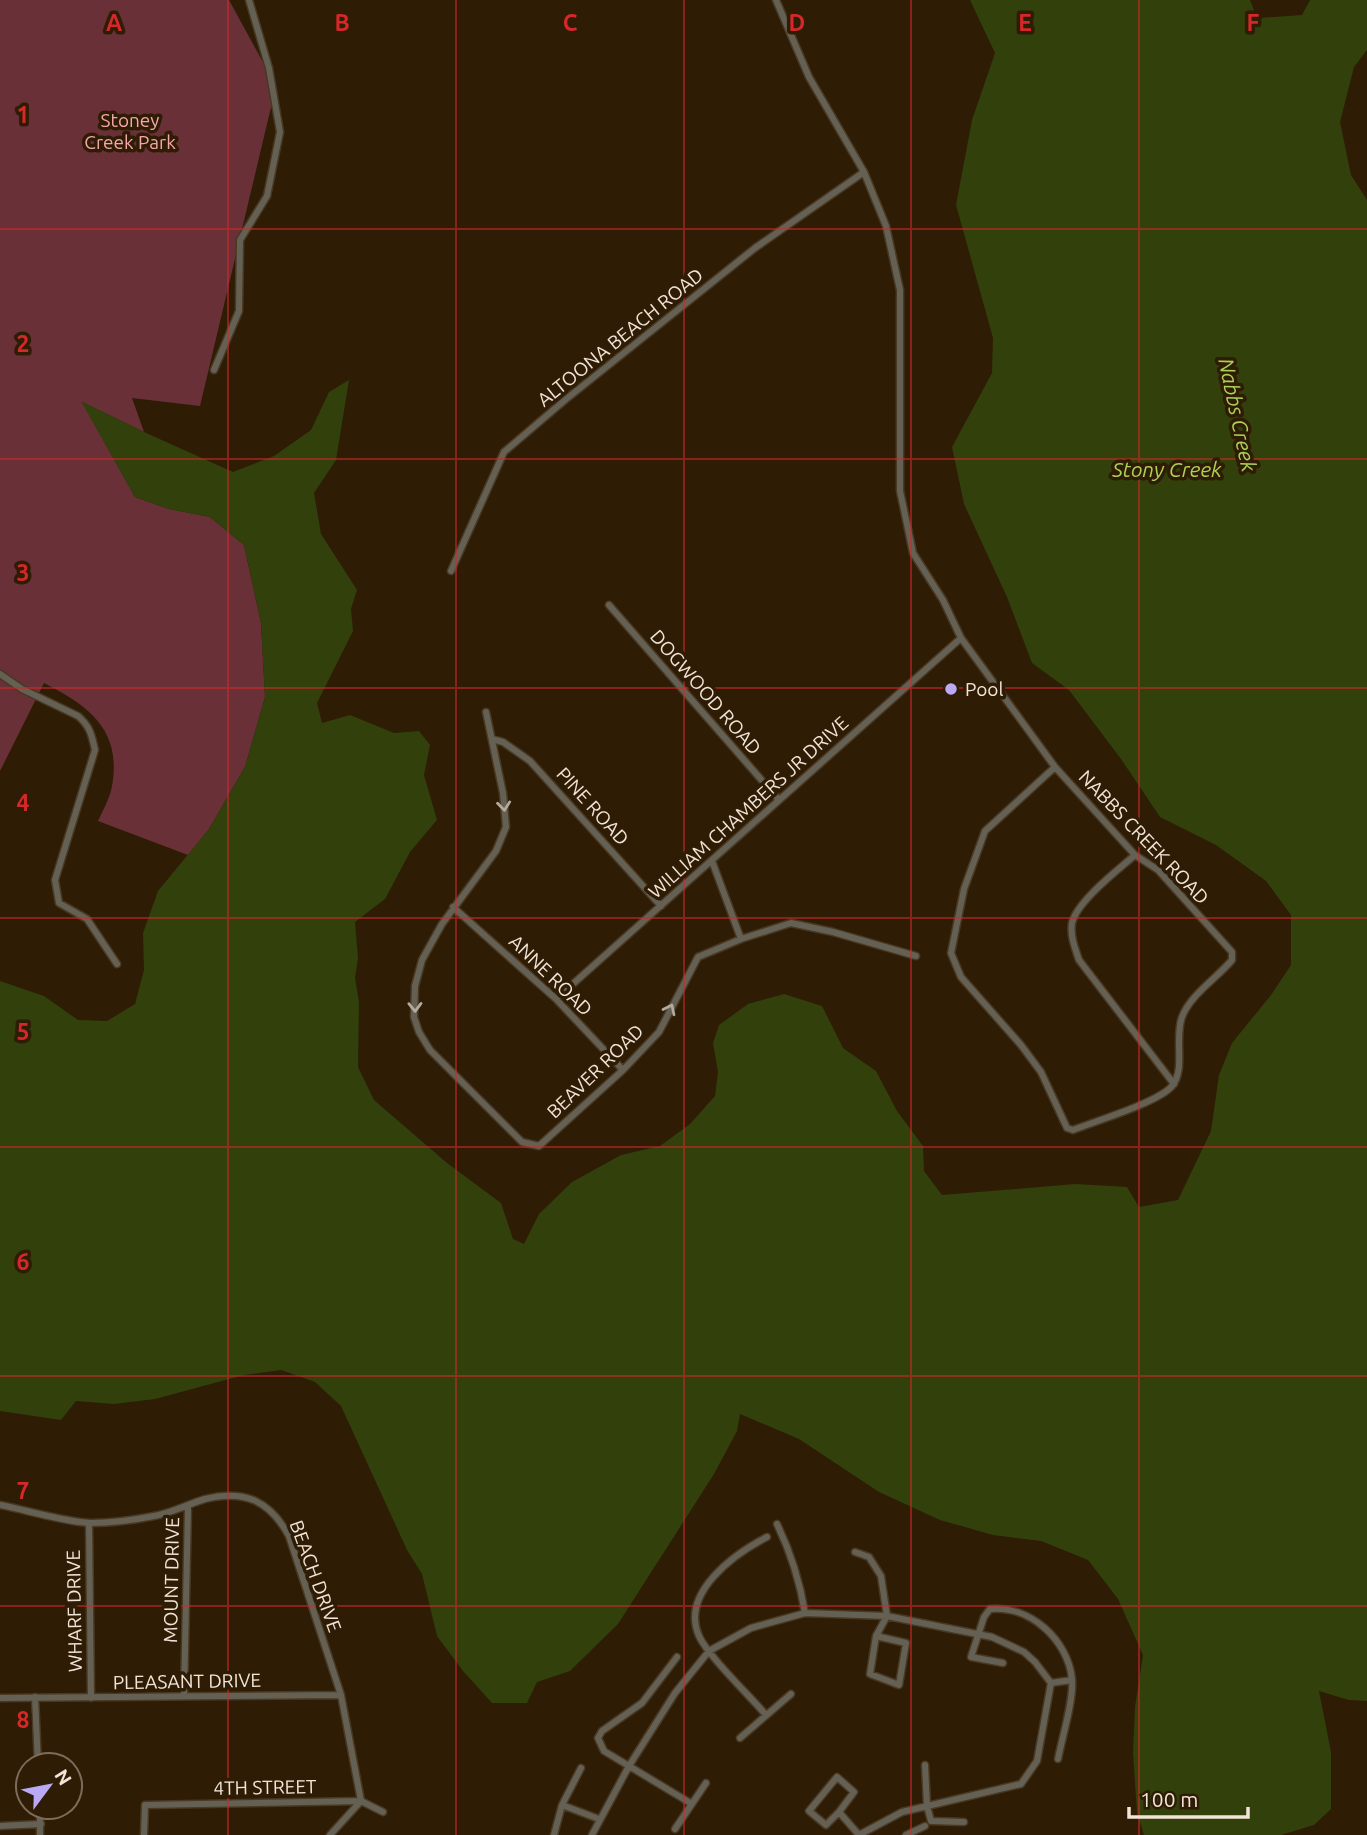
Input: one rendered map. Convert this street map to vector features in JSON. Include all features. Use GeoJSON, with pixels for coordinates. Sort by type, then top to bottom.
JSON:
{"type":"FeatureCollection","features":[{"type":"Feature","properties":{"kind":"street"},"geometry":{"type":"LineString","coordinates":[[214,370],[239,311],[240,240],[267,195],[280,132],[269,68],[249,0]]}},
{"type":"Feature","properties":{"kind":"street","name":"NABBS CREEK ROAD"},"geometry":{"type":"LineString","coordinates":[[776,0],[809,77],[864,172],[886,226],[900,290],[900,491],[913,553],[943,600],[961,638],[1055,767],[1135,855],[1158,870],[1232,952],[1232,960],[1182,1016],[1177,1037],[1180,1059],[1175,1084]]}},
{"type":"Feature","properties":{"kind":"street","name":"ALTOONA BEACH ROAD"},"geometry":{"type":"LineString","coordinates":[[451,571],[504,452],[755,248],[864,172]]}},
{"type":"Feature","properties":{"kind":"street","name":"DOGWOOD ROAD"},"geometry":{"type":"LineString","coordinates":[[609,605],[779,800]]}},
{"type":"Feature","properties":{"kind":"street","name":"WILLIAM CHAMBERS JR DRIVE"},"geometry":{"type":"LineString","coordinates":[[556,999],[961,638]]}},
{"type":"Feature","properties":{"kind":"street"},"geometry":{"type":"LineString","coordinates":[[0,674],[22,689],[78,716],[92,733],[95,750],[55,880],[60,902],[87,919],[117,964]]}},
{"type":"Feature","properties":{"kind":"street"},"geometry":{"type":"LineString","coordinates":[[453,908],[496,851],[506,827],[503,793],[486,712]]}},
{"type":"Feature","properties":{"kind":"street","name":"PINE ROAD"},"geometry":{"type":"LineString","coordinates":[[492,739],[503,742],[530,761],[661,906]]}},
{"type":"Feature","properties":{"kind":"street"},"geometry":{"type":"LineString","coordinates":[[1055,767],[985,831],[964,889],[951,953],[961,977],[1041,1072],[1067,1128],[1073,1130],[1159,1098],[1175,1084],[1079,960],[1072,939],[1073,920],[1086,900],[1135,855]]}},
{"type":"Feature","properties":{"kind":"street"},"geometry":{"type":"LineString","coordinates":[[712,862],[741,939]]}},
{"type":"Feature","properties":{"kind":"street","name":"ANNE ROAD"},"geometry":{"type":"LineString","coordinates":[[453,908],[556,999],[623,1070]]}},
{"type":"Feature","properties":{"kind":"street","name":"BEAVER ROAD"},"geometry":{"type":"LineString","coordinates":[[453,908],[422,960],[415,986],[414,1017],[419,1031],[430,1050],[522,1142],[539,1146],[623,1070],[659,1032],[698,957],[741,939],[791,923],[916,956]]}},
{"type":"Feature","properties":{"kind":"street","name":"BEACH DRIVE"},"geometry":{"type":"LineString","coordinates":[[0,1505],[89,1523],[153,1517],[188,1507],[204,1499],[241,1496],[264,1504],[279,1518],[289,1536],[341,1695],[361,1801]]}},
{"type":"Feature","properties":{"kind":"street","name":"MOUNT DRIVE"},"geometry":{"type":"LineString","coordinates":[[184,1696],[188,1507]]}},
{"type":"Feature","properties":{"kind":"street","name":"WHARF DRIVE"},"geometry":{"type":"LineString","coordinates":[[89,1523],[91,1698]]}},
{"type":"Feature","properties":{"kind":"street"},"geometry":{"type":"LineString","coordinates":[[777,1524],[788,1546],[802,1590],[805,1613]]}},
{"type":"Feature","properties":{"kind":"street"},"geometry":{"type":"LineString","coordinates":[[766,1715],[709,1651],[699,1636],[693,1615],[705,1587],[719,1570],[755,1543],[767,1538]]}},
{"type":"Feature","properties":{"kind":"street"},"geometry":{"type":"LineString","coordinates":[[855,1552],[869,1557],[881,1576],[887,1616],[876,1636],[870,1674],[899,1685],[906,1643],[876,1636]]}},
{"type":"Feature","properties":{"kind":"street"},"geometry":{"type":"LineString","coordinates":[[1003,1663],[971,1657],[984,1617],[990,1609],[1015,1611],[1040,1622],[1063,1652],[1072,1680],[1058,1759]]}},
{"type":"Feature","properties":{"kind":"street"},"geometry":{"type":"LineString","coordinates":[[592,1835],[629,1766],[675,1693],[709,1651],[751,1628],[805,1613],[887,1616],[992,1637],[1024,1652],[1051,1683],[1037,1761],[1021,1784],[902,1812],[859,1835],[839,1811]]}},
{"type":"Feature","properties":{"kind":"street"},"geometry":{"type":"LineString","coordinates":[[677,1657],[642,1703],[602,1731],[598,1738],[604,1751],[692,1804]]}},
{"type":"Feature","properties":{"kind":"street"},"geometry":{"type":"LineString","coordinates":[[1051,1683],[1072,1680]]}},
{"type":"Feature","properties":{"kind":"street"},"geometry":{"type":"LineString","coordinates":[[740,1738],[791,1694]]}},
{"type":"Feature","properties":{"kind":"street","name":"PLEASANT DRIVE"},"geometry":{"type":"LineString","coordinates":[[0,1698],[341,1695]]}},
{"type":"Feature","properties":{"kind":"street"},"geometry":{"type":"LineString","coordinates":[[35,1697],[37,1751]]}},
{"type":"Feature","properties":{"kind":"street"},"geometry":{"type":"LineString","coordinates":[[925,1765],[927,1806],[931,1821],[964,1822]]}},
{"type":"Feature","properties":{"kind":"street"},"geometry":{"type":"LineString","coordinates":[[554,1835],[562,1805],[581,1768]]}},
{"type":"Feature","properties":{"kind":"street"},"geometry":{"type":"LineString","coordinates":[[837,1777],[854,1792],[839,1811],[825,1825],[809,1811],[837,1777]]}},
{"type":"Feature","properties":{"kind":"street"},"geometry":{"type":"LineString","coordinates":[[675,1829],[706,1783]]}},
{"type":"Feature","properties":{"kind":"street"},"geometry":{"type":"LineString","coordinates":[[330,1835],[361,1801]]}},
{"type":"Feature","properties":{"kind":"street","name":"4TH STREET"},"geometry":{"type":"LineString","coordinates":[[144,1835],[145,1805],[361,1801],[383,1812]]}},
{"type":"Feature","properties":{"kind":"street"},"geometry":{"type":"LineString","coordinates":[[562,1805],[599,1819]]}},
{"type":"Feature","properties":{"kind":"street"},"geometry":{"type":"LineString","coordinates":[[40,1835],[41,1821]]}},
{"type":"Feature","properties":{"kind":"street"},"geometry":{"type":"LineString","coordinates":[[0,1826],[41,1824]]}},
{"type":"Feature","properties":{"kind":"street"},"geometry":{"type":"LineString","coordinates":[[906,1835],[925,1826]]}},
{"type":"Feature","properties":{"kind":"green space","name":"Stoney Creek Park"},"geometry":{"type":"Polygon","coordinates":[[[0,0],[229,0],[276,86],[200,406],[132,398],[144,432],[82,402],[135,497],[169,509],[210,517],[244,545],[261,623],[265,697],[245,767],[209,829],[188,855],[98,821],[112,786],[114,766],[107,735],[88,711],[44,683],[0,771],[0,0]]]}},
{"type":"Feature","properties":{"kind":"water","name":"Stony Creek"},"geometry":{"type":"Polygon","coordinates":[[[970,0],[1250,0],[1257,18],[1302,15],[1310,0],[1367,0],[1367,50],[1354,67],[1340,122],[1351,175],[1367,200],[1367,1701],[1349,1700],[1319,1691],[1331,1752],[1331,1809],[1314,1825],[1281,1835],[1144,1835],[1137,1813],[1133,1753],[1135,1707],[1143,1655],[1118,1599],[1088,1560],[1041,1541],[993,1535],[940,1520],[879,1492],[799,1439],[740,1414],[737,1431],[714,1474],[618,1624],[570,1671],[537,1682],[527,1703],[492,1703],[463,1671],[437,1636],[422,1574],[407,1550],[341,1406],[315,1382],[281,1370],[244,1375],[155,1399],[114,1404],[76,1401],[61,1420],[0,1411],[0,981],[44,996],[78,1020],[107,1021],[135,1004],[144,970],[143,933],[158,891],[209,829],[245,767],[265,697],[261,623],[244,545],[210,517],[169,509],[135,497],[81,401],[233,472],[274,456],[311,430],[329,392],[349,380],[336,460],[314,493],[321,534],[357,590],[351,609],[353,631],[317,703],[322,723],[350,715],[394,733],[419,731],[430,745],[424,775],[437,820],[410,852],[385,899],[355,922],[358,958],[355,978],[359,1002],[358,1067],[374,1100],[447,1163],[501,1203],[513,1239],[524,1244],[539,1214],[572,1182],[621,1155],[660,1146],[690,1124],[715,1096],[718,1072],[713,1043],[719,1025],[748,1004],[784,994],[822,1006],[843,1048],[876,1071],[897,1111],[923,1146],[924,1171],[942,1195],[1075,1184],[1127,1187],[1139,1207],[1178,1200],[1211,1131],[1219,1075],[1232,1043],[1271,995],[1291,965],[1291,915],[1266,881],[1216,845],[1160,817],[1069,690],[1032,663],[1007,597],[964,504],[952,447],[992,373],[993,338],[956,205],[972,120],[995,53],[970,0]]]}},
{"type":"Feature","properties":{"kind":"place","name":"Pool"},"geometry":{"type":"Point","coordinates":[951,689]}},
{"type":"Feature","properties":{"kind":"water label","name":"Nabbs Creek"},"geometry":{"type":"Point","coordinates":[1237,415]}}]}
